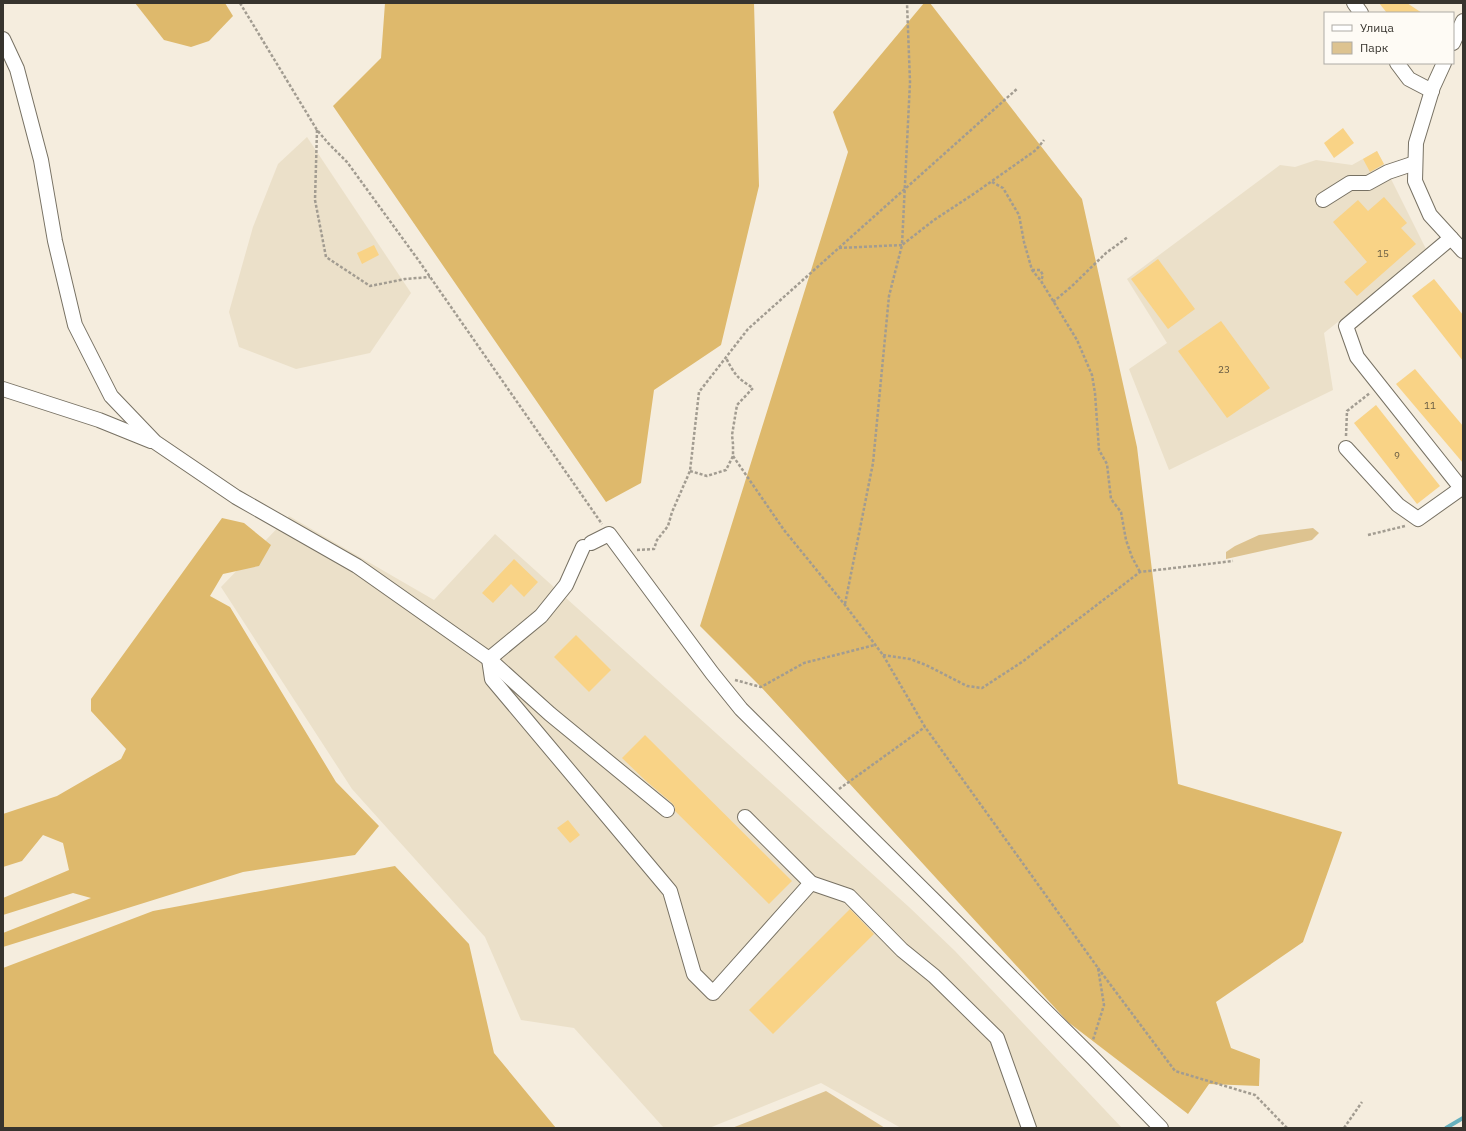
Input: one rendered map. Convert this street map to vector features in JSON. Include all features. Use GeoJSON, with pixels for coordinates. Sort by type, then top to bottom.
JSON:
{"type":"FeatureCollection","features":[{"type":"Feature","properties":{"kind":"street"},"geometry":{"type":"LineString","coordinates":[[1354,3],[1361,12]]}},
{"type":"Feature","properties":{"kind":"street"},"geometry":{"type":"LineString","coordinates":[[1454,41],[1463,21]]}},
{"type":"Feature","properties":{"kind":"street"},"geometry":{"type":"LineString","coordinates":[[3,39],[17,69],[42,160],[55,241],[75,325],[111,396],[155,442],[236,497],[357,566],[489,659],[550,714],[667,810]]}},
{"type":"Feature","properties":{"kind":"street"},"geometry":{"type":"LineString","coordinates":[[1398,64],[1409,79],[1432,91]]}},
{"type":"Feature","properties":{"kind":"street"},"geometry":{"type":"LineString","coordinates":[[1444,64],[1432,91],[1416,143],[1415,181],[1430,215],[1463,251]]}},
{"type":"Feature","properties":{"kind":"street"},"geometry":{"type":"LineString","coordinates":[[1323,200],[1350,183],[1368,183],[1388,172],[1415,163]]}},
{"type":"Feature","properties":{"kind":"street"},"geometry":{"type":"LineString","coordinates":[[1346,448],[1398,505],[1418,520],[1462,487],[1357,357],[1346,326],[1451,238]]}},
{"type":"Feature","properties":{"kind":"street"},"geometry":{"type":"LineString","coordinates":[[3,389],[99,420],[155,442]]}},
{"type":"Feature","properties":{"kind":"street"},"geometry":{"type":"LineString","coordinates":[[489,659],[541,616],[566,585],[587,545],[613,539],[741,709],[828,797],[1093,1058],[1161,1128]]}},
{"type":"Feature","properties":{"kind":"street"},"geometry":{"type":"LineString","coordinates":[[489,659],[492,679],[670,891],[694,974],[713,993],[811,883]]}},
{"type":"Feature","properties":{"kind":"street"},"geometry":{"type":"LineString","coordinates":[[745,817],[811,883],[849,896],[902,950],[934,976],[997,1038],[1029,1128]]}},
{"type":"Feature","properties":{"kind":"path"},"geometry":{"type":"LineString","coordinates":[[240,3],[318,130],[328,143],[347,162],[430,277],[613,539],[632,551],[654,549],[657,540],[668,526],[672,512],[690,471],[700,392],[748,330],[1018,88]]}},
{"type":"Feature","properties":{"kind":"path"},"geometry":{"type":"LineString","coordinates":[[845,605],[873,463],[889,296],[902,245],[910,82],[907,3]]}},
{"type":"Feature","properties":{"kind":"path"},"geometry":{"type":"LineString","coordinates":[[318,130],[315,200],[326,257],[370,286],[405,279],[430,277]]}},
{"type":"Feature","properties":{"kind":"path"},"geometry":{"type":"LineString","coordinates":[[839,248],[902,245],[934,220],[992,182],[1036,150],[1044,140]]}},
{"type":"Feature","properties":{"kind":"path"},"geometry":{"type":"LineString","coordinates":[[992,182],[1004,188],[1020,215],[1024,242],[1032,270],[1041,281],[1077,340],[1092,375],[1095,392],[1099,450],[1107,464],[1111,499],[1121,512],[1126,540],[1132,558],[1140,572]]}},
{"type":"Feature","properties":{"kind":"path"},"geometry":{"type":"LineString","coordinates":[[1053,302],[1106,253],[1128,237]]}},
{"type":"Feature","properties":{"kind":"path"},"geometry":{"type":"LineString","coordinates":[[1032,270],[1040,270],[1043,275],[1041,281]]}},
{"type":"Feature","properties":{"kind":"path"},"geometry":{"type":"LineString","coordinates":[[690,471],[707,476],[726,470],[733,456],[734,444],[732,435],[737,405],[754,388],[740,380],[726,358]]}},
{"type":"Feature","properties":{"kind":"path"},"geometry":{"type":"LineString","coordinates":[[1346,448],[1347,411],[1380,385]]}},
{"type":"Feature","properties":{"kind":"path"},"geometry":{"type":"LineString","coordinates":[[733,456],[784,530],[845,605],[883,655],[925,728],[1098,968],[1175,1070],[1255,1095],[1287,1128]]}},
{"type":"Feature","properties":{"kind":"path"},"geometry":{"type":"LineString","coordinates":[[1368,535],[1401,527],[1418,520]]}},
{"type":"Feature","properties":{"kind":"path"},"geometry":{"type":"LineString","coordinates":[[883,655],[910,659],[926,665],[967,686],[982,688],[1022,662],[1140,572],[1233,561]]}},
{"type":"Feature","properties":{"kind":"path"},"geometry":{"type":"LineString","coordinates":[[733,679],[761,687],[804,663],[875,645]]}},
{"type":"Feature","properties":{"kind":"path"},"geometry":{"type":"LineString","coordinates":[[828,797],[925,728]]}},
{"type":"Feature","properties":{"kind":"path"},"geometry":{"type":"LineString","coordinates":[[1093,1058],[1092,1044],[1104,1005],[1098,968]]}},
{"type":"Feature","properties":{"kind":"path"},"geometry":{"type":"LineString","coordinates":[[1344,1128],[1362,1102]]}},
{"type":"Feature","properties":{"kind":"shaded area"},"geometry":{"type":"Polygon","coordinates":[[[135,3],[225,3],[233,16],[209,41],[191,47],[164,40],[135,3]]]}},
{"type":"Feature","properties":{"kind":"shaded area"},"geometry":{"type":"Polygon","coordinates":[[[385,3],[754,3],[759,186],[721,345],[654,390],[641,483],[606,502],[333,106],[381,58],[385,3]]]}},
{"type":"Feature","properties":{"kind":"shaded area"},"geometry":{"type":"Polygon","coordinates":[[[924,3],[930,3],[1082,199],[1137,447],[1178,784],[1342,832],[1303,942],[1216,1002],[1231,1048],[1260,1059],[1259,1086],[1209,1084],[1188,1114],[1068,1022],[761,687],[700,626],[848,152],[833,112],[924,3]]]}},
{"type":"Feature","properties":{"kind":"shaded area"},"geometry":{"type":"Polygon","coordinates":[[[307,137],[411,293],[370,353],[296,369],[239,347],[229,312],[253,227],[278,164],[307,137]]]}},
{"type":"Feature","properties":{"kind":"shaded area"},"geometry":{"type":"Polygon","coordinates":[[[1377,151],[1427,251],[1324,333],[1333,390],[1169,470],[1129,369],[1167,343],[1127,279],[1280,165],[1295,167],[1316,160],[1352,165],[1377,151]]]}},
{"type":"Feature","properties":{"kind":"shaded area"},"geometry":{"type":"Polygon","coordinates":[[[289,516],[434,600],[495,534],[909,907],[955,951],[1122,1128],[901,1128],[821,1083],[709,1128],[664,1128],[574,1028],[521,1020],[485,937],[352,789],[221,587],[289,516]]]}},
{"type":"Feature","properties":{"kind":"shaded area"},"geometry":{"type":"Polygon","coordinates":[[[222,518],[244,523],[271,545],[259,566],[223,574],[210,596],[230,607],[336,782],[379,826],[355,855],[243,872],[3,947],[3,933],[91,898],[73,893],[3,915],[3,898],[69,870],[63,843],[43,835],[22,861],[3,867],[3,814],[57,796],[121,759],[126,749],[91,711],[91,699],[222,518]]]}},
{"type":"Feature","properties":{"kind":"shaded area"},"geometry":{"type":"Polygon","coordinates":[[[395,866],[469,944],[494,1053],[556,1128],[3,1128],[3,968],[153,911],[395,866]]]}},
{"type":"Feature","properties":{"kind":"green space"},"geometry":{"type":"Polygon","coordinates":[[[1313,528],[1319,533],[1312,540],[1226,559],[1226,552],[1235,546],[1259,535],[1313,528]]]}},
{"type":"Feature","properties":{"kind":"green space"},"geometry":{"type":"Polygon","coordinates":[[[826,1091],[885,1128],[732,1128],[826,1091]]]}},
{"type":"Feature","properties":{"kind":"building"},"geometry":{"type":"Polygon","coordinates":[[[1379,3],[1407,3],[1420,12],[1386,12],[1379,3]]]}},
{"type":"Feature","properties":{"kind":"building"},"geometry":{"type":"Polygon","coordinates":[[[1343,128],[1354,143],[1334,158],[1324,143],[1343,128]]]}},
{"type":"Feature","properties":{"kind":"building"},"geometry":{"type":"Polygon","coordinates":[[[1377,151],[1384,164],[1370,172],[1363,159],[1377,151]]]}},
{"type":"Feature","properties":{"kind":"building"},"geometry":{"type":"Polygon","coordinates":[[[1384,197],[1407,223],[1401,228],[1416,244],[1357,296],[1344,282],[1367,262],[1333,222],[1358,200],[1368,211],[1384,197]]]}},
{"type":"Feature","properties":{"kind":"building"},"geometry":{"type":"Polygon","coordinates":[[[374,245],[379,255],[362,264],[357,253],[374,245]]]}},
{"type":"Feature","properties":{"kind":"building"},"geometry":{"type":"Polygon","coordinates":[[[1158,259],[1195,309],[1168,329],[1131,279],[1158,259]]]}},
{"type":"Feature","properties":{"kind":"building"},"geometry":{"type":"Polygon","coordinates":[[[1434,279],[1463,315],[1463,361],[1412,296],[1434,279]]]}},
{"type":"Feature","properties":{"kind":"building"},"geometry":{"type":"Polygon","coordinates":[[[1221,321],[1270,388],[1227,418],[1178,351],[1221,321]]]}},
{"type":"Feature","properties":{"kind":"building"},"geometry":{"type":"Polygon","coordinates":[[[1415,369],[1463,426],[1463,463],[1396,384],[1415,369]]]}},
{"type":"Feature","properties":{"kind":"building"},"geometry":{"type":"Polygon","coordinates":[[[1376,405],[1440,486],[1417,504],[1354,423],[1376,405]]]}},
{"type":"Feature","properties":{"kind":"building"},"geometry":{"type":"Polygon","coordinates":[[[514,559],[538,582],[524,597],[511,584],[493,603],[482,593],[514,559]]]}},
{"type":"Feature","properties":{"kind":"building"},"geometry":{"type":"Polygon","coordinates":[[[576,635],[611,670],[589,692],[554,657],[576,635]]]}},
{"type":"Feature","properties":{"kind":"building"},"geometry":{"type":"Polygon","coordinates":[[[645,735],[792,881],[769,904],[675,811],[675,807],[672,803],[622,758],[645,735]]]}},
{"type":"Feature","properties":{"kind":"building"},"geometry":{"type":"Polygon","coordinates":[[[568,820],[580,835],[570,843],[557,828],[568,820]]]}},
{"type":"Feature","properties":{"kind":"building"},"geometry":{"type":"Polygon","coordinates":[[[850,909],[874,934],[773,1034],[749,1010],[850,909]]]}},
{"type":"Feature","properties":{"kind":"waterway"},"geometry":{"type":"LineString","coordinates":[[1446,1128],[1463,1118]]}}]}
